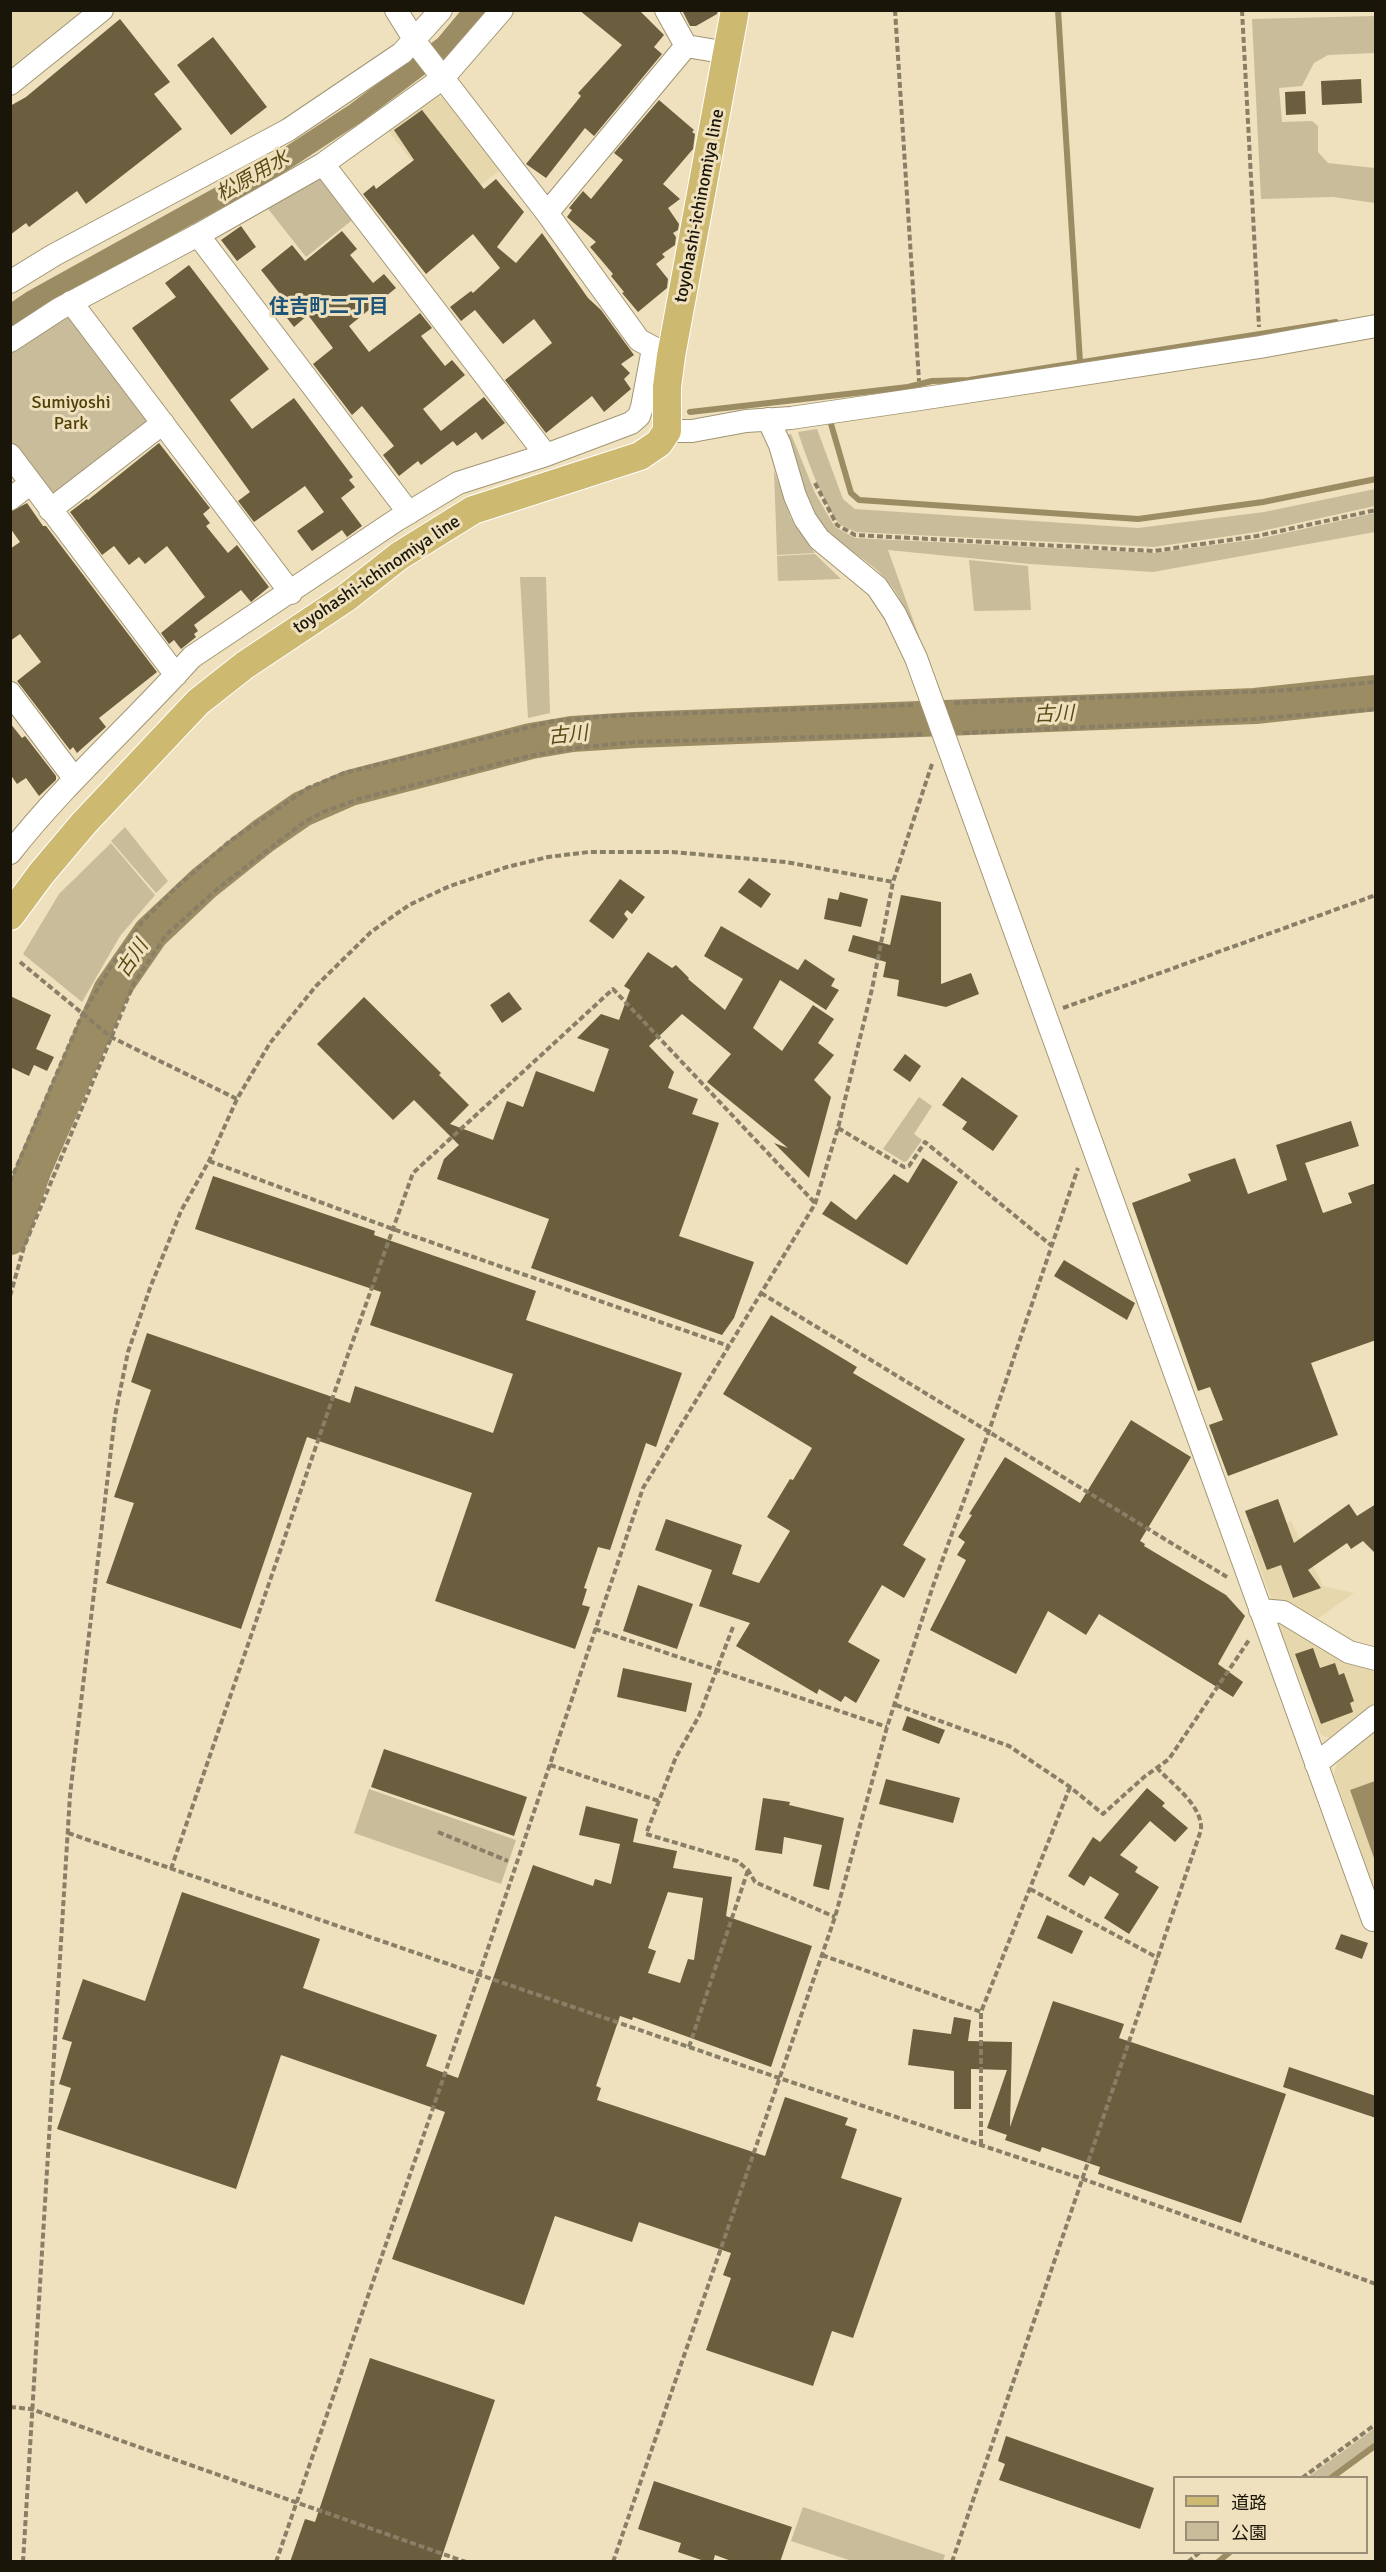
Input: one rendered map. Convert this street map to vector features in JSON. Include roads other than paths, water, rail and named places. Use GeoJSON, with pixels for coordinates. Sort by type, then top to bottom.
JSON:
{"type":"FeatureCollection","features":[{"type":"Feature","properties":{"kind":"main road","name":"toyohashi-ichinomiya line"},"geometry":{"type":"LineString","coordinates":[[10,916],[40,874],[198,702],[245,665],[346,597],[399,556],[473,510],[640,456],[659,444],[667,431],[667,387],[662,353],[728,53],[735,10]]}},
{"type":"Feature","properties":{"kind":"street"},"geometry":{"type":"LineString","coordinates":[[10,84],[102,10]]}},
{"type":"Feature","properties":{"kind":"street"},"geometry":{"type":"LineString","coordinates":[[10,854],[74,777],[166,688],[192,657],[458,483],[546,455],[631,423],[639,416],[662,353],[639,340],[547,213],[440,75],[396,10]]}},
{"type":"Feature","properties":{"kind":"street"},"geometry":{"type":"LineString","coordinates":[[10,282],[54,255],[296,125],[417,43],[441,10]]}},
{"type":"Feature","properties":{"kind":"street"},"geometry":{"type":"LineString","coordinates":[[10,341],[71,302],[198,235],[323,164],[440,75],[502,10]]}},
{"type":"Feature","properties":{"kind":"street"},"geometry":{"type":"LineString","coordinates":[[666,10],[686,46]]}},
{"type":"Feature","properties":{"kind":"street"},"geometry":{"type":"LineString","coordinates":[[547,213],[686,46]]}},
{"type":"Feature","properties":{"kind":"street"},"geometry":{"type":"LineString","coordinates":[[686,46],[728,53]]}},
{"type":"Feature","properties":{"kind":"street"},"geometry":{"type":"LineString","coordinates":[[323,164],[546,455]]}},
{"type":"Feature","properties":{"kind":"street"},"geometry":{"type":"LineString","coordinates":[[198,235],[409,513]]}},
{"type":"Feature","properties":{"kind":"street"},"geometry":{"type":"LineString","coordinates":[[71,302],[291,593]]}},
{"type":"Feature","properties":{"kind":"street"},"geometry":{"type":"LineString","coordinates":[[667,431],[692,431],[768,419],[827,413],[1376,326]]}},
{"type":"Feature","properties":{"kind":"street"},"geometry":{"type":"LineString","coordinates":[[768,419],[780,445],[805,519],[819,539],[868,578],[887,600],[906,634],[1046,1014],[1373,1920]]}},
{"type":"Feature","properties":{"kind":"street"},"geometry":{"type":"LineString","coordinates":[[50,510],[163,423]]}},
{"type":"Feature","properties":{"kind":"street"},"geometry":{"type":"LineString","coordinates":[[10,455],[176,675]]}},
{"type":"Feature","properties":{"kind":"street"},"geometry":{"type":"LineString","coordinates":[[10,499],[31,483]]}},
{"type":"Feature","properties":{"kind":"street"},"geometry":{"type":"LineString","coordinates":[[10,693],[74,777]]}},
{"type":"Feature","properties":{"kind":"street"},"geometry":{"type":"LineString","coordinates":[[1260,1610],[1283,1612],[1349,1652],[1376,1659]]}},
{"type":"Feature","properties":{"kind":"street"},"geometry":{"type":"LineString","coordinates":[[1316,1764],[1376,1716]]}},
{"type":"Feature","properties":{"kind":"waterway","name":"松原用水"},"geometry":{"type":"LineString","coordinates":[[10,316],[32,301],[272,168],[356,113],[445,46],[475,10]]}},
{"type":"Feature","properties":{"kind":"waterway"},"geometry":{"type":"LineString","coordinates":[[1058,10],[1080,362]]}},
{"type":"Feature","properties":{"kind":"waterway"},"geometry":{"type":"LineString","coordinates":[[690,412],[908,387],[932,381],[969,380],[1336,322]]}},
{"type":"Feature","properties":{"kind":"waterway"},"geometry":{"type":"LineString","coordinates":[[829,417],[851,493],[859,500],[1138,519],[1263,502],[1376,479]]}},
{"type":"Feature","properties":{"kind":"waterway","name":"古川"},"geometry":{"type":"LineString","coordinates":[[10,1237],[34,1168],[111,991],[151,933],[204,883],[263,836],[302,809],[350,788],[531,741],[572,734],[1255,706],[1376,693]]}},
{"type":"Feature","properties":{"kind":"waterway"},"geometry":{"type":"LineString","coordinates":[[1334,2476],[1376,2445]]}},
{"type":"Feature","properties":{"kind":"waterway"},"geometry":{"type":"LineString","coordinates":[[1218,2562],[1228,2554]]}},
{"type":"Feature","properties":{"kind":"district","name":"住吉町二丁目"},"geometry":{"type":"Point","coordinates":[329,308]}},
{"type":"Feature","properties":{"kind":"park label","name":"Sumiyoshi Park"},"geometry":{"type":"Point","coordinates":[71,413]}}]}
